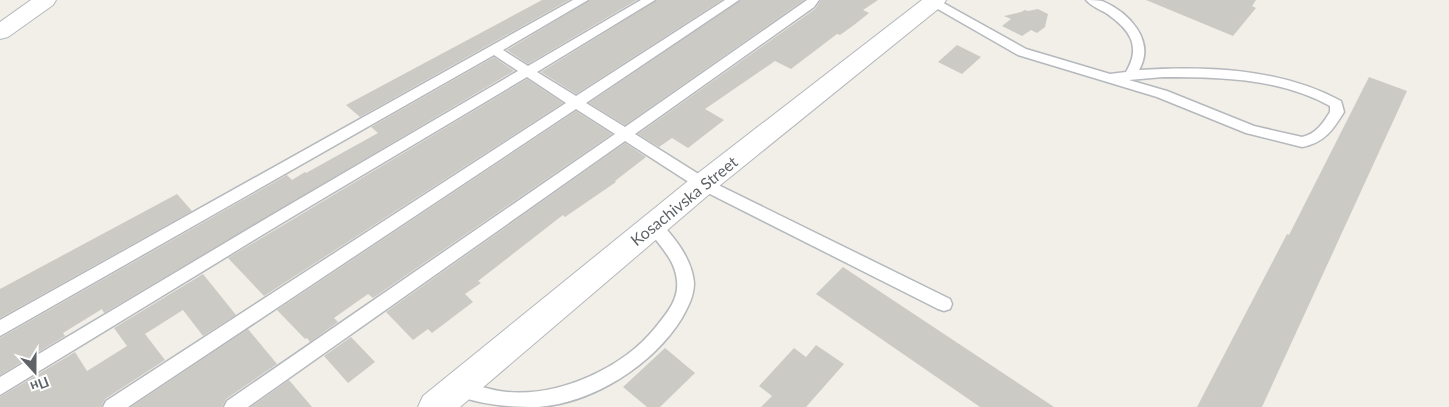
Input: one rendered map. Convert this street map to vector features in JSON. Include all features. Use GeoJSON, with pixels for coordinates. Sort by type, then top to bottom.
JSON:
{"type":"FeatureCollection","features":[{"type":"Feature","properties":{"kind":"street"},"geometry":{"type":"LineString","coordinates":[[0,32],[46,0]]}},
{"type":"Feature","properties":{"kind":"street","name":"Kosachivska Street"},"geometry":{"type":"LineString","coordinates":[[435,407],[703,184],[934,1]]}},
{"type":"Feature","properties":{"kind":"lane"},"geometry":{"type":"LineString","coordinates":[[0,329],[582,0]]}},
{"type":"Feature","properties":{"kind":"lane"},"geometry":{"type":"LineString","coordinates":[[0,387],[269,224],[649,0]]}},
{"type":"Feature","properties":{"kind":"lane"},"geometry":{"type":"LineString","coordinates":[[112,407],[578,104],[733,0]]}},
{"type":"Feature","properties":{"kind":"lane"},"geometry":{"type":"LineString","coordinates":[[233,407],[810,5],[813,0]]}},
{"type":"Feature","properties":{"kind":"lane"},"geometry":{"type":"LineString","coordinates":[[1092,0],[1129,26],[1138,40],[1139,58],[1130,75]]}},
{"type":"Feature","properties":{"kind":"lane"},"geometry":{"type":"LineString","coordinates":[[934,1],[1022,52],[1162,94],[1251,130],[1302,142],[1311,141],[1323,134],[1337,112],[1336,104],[1324,95],[1271,81],[1177,72],[1111,78]]}},
{"type":"Feature","properties":{"kind":"lane"},"geometry":{"type":"LineString","coordinates":[[494,50],[703,184],[944,304]]}},
{"type":"Feature","properties":{"kind":"lane"},"geometry":{"type":"LineString","coordinates":[[458,388],[512,402],[549,397],[591,386],[630,364],[656,342],[674,317],[685,293],[683,269],[674,250],[654,225]]}},
{"type":"Feature","properties":{"kind":"building"},"geometry":{"type":"Polygon","coordinates":[[[542,0],[569,0],[360,117],[346,105],[542,0]]]}},
{"type":"Feature","properties":{"kind":"building"},"geometry":{"type":"Polygon","coordinates":[[[590,0],[637,0],[528,64],[507,50],[590,0]]]}},
{"type":"Feature","properties":{"kind":"building"},"geometry":{"type":"Polygon","coordinates":[[[657,0],[722,0],[576,94],[541,72],[657,0]]]}},
{"type":"Feature","properties":{"kind":"building"},"geometry":{"type":"Polygon","coordinates":[[[741,0],[804,0],[625,125],[589,103],[741,0]]]}},
{"type":"Feature","properties":{"kind":"building"},"geometry":{"type":"Polygon","coordinates":[[[821,0],[878,0],[863,10],[869,13],[854,25],[840,35],[837,34],[791,69],[775,61],[705,109],[724,120],[688,148],[672,138],[659,147],[638,134],[815,9],[821,0]]]}},
{"type":"Feature","properties":{"kind":"building"},"geometry":{"type":"Polygon","coordinates":[[[1146,0],[1256,0],[1252,6],[1256,8],[1233,36],[1146,0]]]}},
{"type":"Feature","properties":{"kind":"building"},"geometry":{"type":"Polygon","coordinates":[[[1038,9],[1048,14],[1045,27],[1037,33],[1031,30],[1022,36],[1002,26],[1011,19],[1004,16],[1025,10],[1038,9]]]}},
{"type":"Feature","properties":{"kind":"building"},"geometry":{"type":"Polygon","coordinates":[[[957,45],[981,57],[962,74],[938,62],[957,45]]]}},
{"type":"Feature","properties":{"kind":"building"},"geometry":{"type":"Polygon","coordinates":[[[494,57],[514,71],[104,313],[102,309],[63,333],[65,336],[0,375],[0,338],[287,175],[292,180],[378,133],[371,127],[494,57]]]}},
{"type":"Feature","properties":{"kind":"building"},"geometry":{"type":"Polygon","coordinates":[[[1369,77],[1407,91],[1262,407],[1197,407],[1287,234],[1289,235],[1369,77]]]}},
{"type":"Feature","properties":{"kind":"building"},"geometry":{"type":"Polygon","coordinates":[[[527,79],[563,103],[264,296],[228,258],[527,79]]]}},
{"type":"Feature","properties":{"kind":"building"},"geometry":{"type":"Polygon","coordinates":[[[576,111],[612,134],[373,298],[368,294],[334,318],[338,322],[310,342],[277,310],[576,111]]]}},
{"type":"Feature","properties":{"kind":"building"},"geometry":{"type":"Polygon","coordinates":[[[625,143],[646,157],[616,182],[565,217],[563,215],[478,281],[481,283],[465,294],[473,302],[432,333],[428,329],[413,340],[386,312],[625,143]]]}},
{"type":"Feature","properties":{"kind":"building"},"geometry":{"type":"Polygon","coordinates":[[[177,194],[192,211],[0,318],[0,289],[177,194]]]}},
{"type":"Feature","properties":{"kind":"building"},"geometry":{"type":"Polygon","coordinates":[[[843,267],[1054,407],[980,407],[816,294],[843,267]]]}},
{"type":"Feature","properties":{"kind":"building"},"geometry":{"type":"Polygon","coordinates":[[[203,274],[236,315],[203,336],[183,310],[145,334],[165,360],[105,399],[101,407],[0,407],[0,397],[75,352],[87,371],[127,346],[114,328],[203,274]]]}},
{"type":"Feature","properties":{"kind":"building"},"geometry":{"type":"Polygon","coordinates":[[[248,329],[277,364],[226,399],[222,407],[131,407],[248,329]]]}},
{"type":"Feature","properties":{"kind":"building"},"geometry":{"type":"Polygon","coordinates":[[[351,337],[375,362],[348,383],[324,356],[351,337]]]}},
{"type":"Feature","properties":{"kind":"building"},"geometry":{"type":"Polygon","coordinates":[[[816,345],[844,364],[806,407],[761,407],[772,396],[759,386],[794,348],[806,357],[816,345]]]}},
{"type":"Feature","properties":{"kind":"building"},"geometry":{"type":"Polygon","coordinates":[[[665,348],[695,373],[660,407],[647,407],[623,387],[665,348]]]}},
{"type":"Feature","properties":{"kind":"building"},"geometry":{"type":"Polygon","coordinates":[[[289,380],[312,407],[251,407],[289,380]]]}}]}
